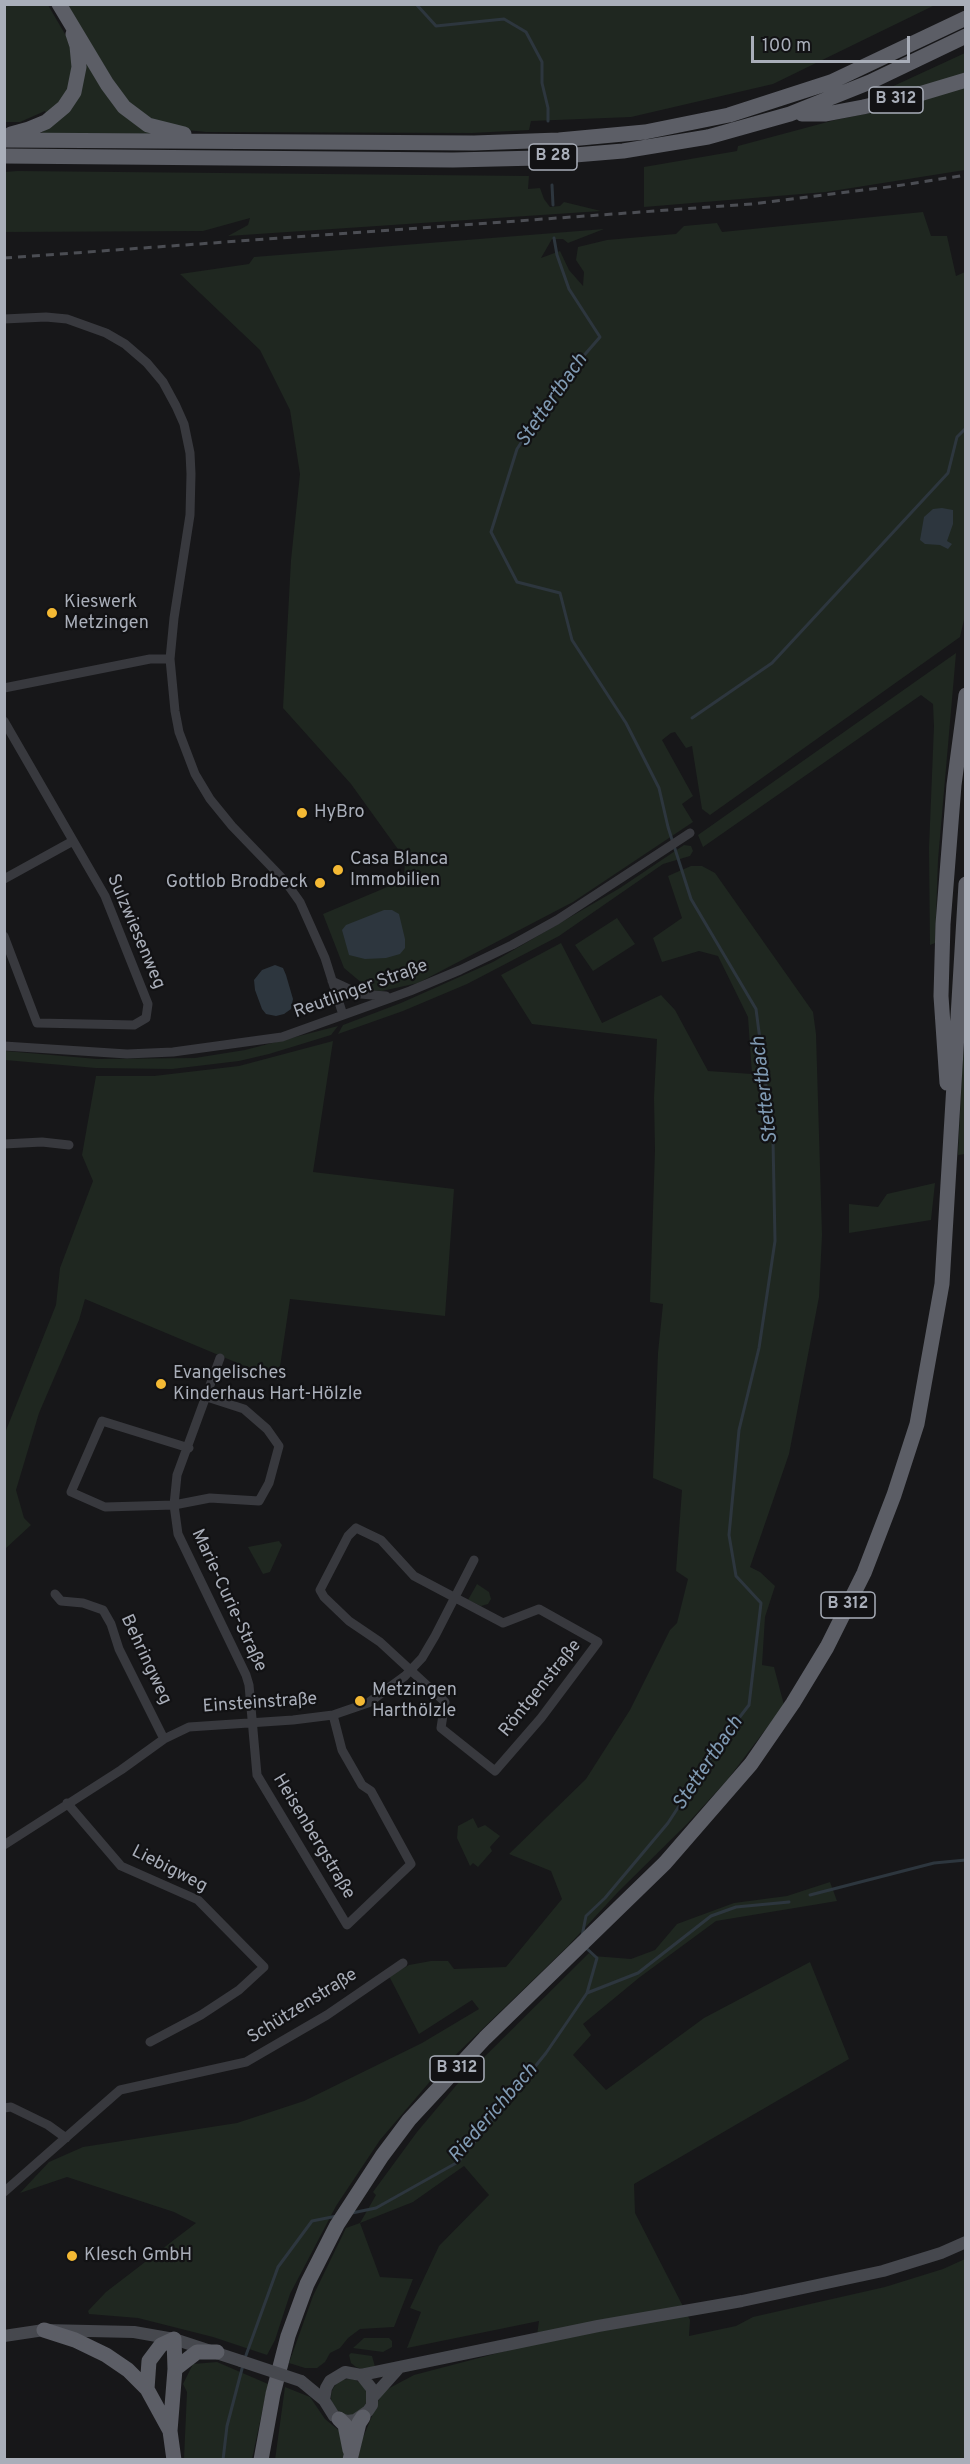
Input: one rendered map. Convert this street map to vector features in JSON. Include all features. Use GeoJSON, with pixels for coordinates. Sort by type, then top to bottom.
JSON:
{"type":"FeatureCollection","features":[{"type":"Feature","properties":{"kind":"highway","name":"B 28"},"geometry":{"type":"LineString","coordinates":[[941,29],[966,9]]}},
{"type":"Feature","properties":{"kind":"highway"},"geometry":{"type":"LineString","coordinates":[[4,135],[46,122],[64,107],[74,92],[79,67],[77,46],[63,11]]}},
{"type":"Feature","properties":{"kind":"highway"},"geometry":{"type":"LineString","coordinates":[[63,11],[112,92],[135,117],[167,131],[207,135],[231,141]]}},
{"type":"Feature","properties":{"kind":"highway","name":"B 28"},"geometry":{"type":"LineString","coordinates":[[4,140],[502,142],[588,138],[645,132],[729,115],[820,86],[966,18]]}},
{"type":"Feature","properties":{"kind":"highway","name":"B 28"},"geometry":{"type":"LineString","coordinates":[[4,156],[424,160],[567,156],[624,151],[680,143],[790,114],[853,89],[966,36]]}},
{"type":"Feature","properties":{"kind":"highway","name":"B 312"},"geometry":{"type":"LineString","coordinates":[[790,114],[826,114],[863,107],[916,95],[966,80]]}},
{"type":"Feature","properties":{"kind":"highway"},"geometry":{"type":"LineString","coordinates":[[4,166],[40,163],[67,157]]}},
{"type":"Feature","properties":{"kind":"highway","name":"B 312"},"geometry":{"type":"LineString","coordinates":[[951,1124],[943,1034],[943,924],[954,785],[966,695]]}},
{"type":"Feature","properties":{"kind":"highway","name":"B 312"},"geometry":{"type":"LineString","coordinates":[[261,2460],[273,2394],[288,2336],[307,2284],[353,2198],[410,2120],[485,2038],[665,1863],[751,1764],[793,1703],[827,1647],[864,1574],[894,1495],[917,1424],[940,1294],[966,884]]}},
{"type":"Feature","properties":{"kind":"highway"},"geometry":{"type":"LineString","coordinates":[[44,2330],[75,2340],[106,2355],[128,2370],[147,2389],[170,2431]]}},
{"type":"Feature","properties":{"kind":"highway"},"geometry":{"type":"LineString","coordinates":[[147,2389],[148,2361],[161,2345],[174,2338],[176,2369],[170,2431],[174,2460]]}},
{"type":"Feature","properties":{"kind":"highway"},"geometry":{"type":"LineString","coordinates":[[176,2369],[197,2352],[217,2352]]}},
{"type":"Feature","properties":{"kind":"highway"},"geometry":{"type":"LineString","coordinates":[[351,2457],[358,2423],[363,2417]]}},
{"type":"Feature","properties":{"kind":"highway"},"geometry":{"type":"LineString","coordinates":[[339,2419],[345,2425],[351,2457]]}},
{"type":"Feature","properties":{"kind":"main road"},"geometry":{"type":"LineString","coordinates":[[301,2382],[330,2381],[345,2372],[361,2375],[398,2369],[445,2356],[597,2326],[742,2301],[883,2271],[941,2253],[966,2242]]}},
{"type":"Feature","properties":{"kind":"main road"},"geometry":{"type":"LineString","coordinates":[[4,2336],[44,2330],[102,2330],[174,2338],[301,2382],[324,2400],[329,2412],[347,2421],[363,2417],[372,2405],[370,2385],[361,2375]]}},
{"type":"Feature","properties":{"kind":"main road"},"geometry":{"type":"LineString","coordinates":[[373,2397],[398,2369]]}},
{"type":"Feature","properties":{"kind":"main road"},"geometry":{"type":"LineString","coordinates":[[324,2400],[330,2381]]}},
{"type":"Feature","properties":{"kind":"street"},"geometry":{"type":"LineString","coordinates":[[4,319],[45,317],[67,320],[106,333],[147,363],[163,382],[176,406],[184,424],[190,453],[191,484],[189,525],[170,659],[175,711],[185,752],[195,774],[218,808],[285,881],[300,902],[309,919],[343,1015]]}},
{"type":"Feature","properties":{"kind":"street"},"geometry":{"type":"LineString","coordinates":[[4,688],[109,666],[150,659],[170,659]]}},
{"type":"Feature","properties":{"kind":"street","name":"Sulzwiesenweg"},"geometry":{"type":"LineString","coordinates":[[4,721],[105,896],[148,1004],[146,1018],[134,1026],[37,1023],[4,936]]}},
{"type":"Feature","properties":{"kind":"street","name":"Reutlinger Straße"},"geometry":{"type":"LineString","coordinates":[[4,1046],[116,1054],[173,1052],[282,1036],[460,970],[557,920],[690,833]]}},
{"type":"Feature","properties":{"kind":"street"},"geometry":{"type":"LineString","coordinates":[[4,879],[73,841]]}},
{"type":"Feature","properties":{"kind":"street"},"geometry":{"type":"LineString","coordinates":[[332,981],[360,994],[395,996]]}},
{"type":"Feature","properties":{"kind":"street"},"geometry":{"type":"LineString","coordinates":[[4,1144],[42,1142],[69,1145]]}},
{"type":"Feature","properties":{"kind":"street","name":"Marie-Curie-Straße"},"geometry":{"type":"LineString","coordinates":[[220,1358],[189,1448],[177,1475],[174,1505],[178,1534],[186,1554],[246,1675],[253,1721]]}},
{"type":"Feature","properties":{"kind":"street"},"geometry":{"type":"LineString","coordinates":[[189,1448],[102,1421],[71,1492],[105,1507],[174,1505],[210,1498],[260,1501],[269,1483],[279,1446],[267,1429],[244,1409],[207,1397]]}},
{"type":"Feature","properties":{"kind":"street"},"geometry":{"type":"LineString","coordinates":[[410,1670],[372,1635],[348,1622],[320,1590],[348,1536],[356,1528],[381,1540],[414,1576],[455,1598]]}},
{"type":"Feature","properties":{"kind":"street","name":"Einsteinstraße"},"geometry":{"type":"LineString","coordinates":[[4,1845],[121,1770],[164,1739],[189,1727],[199,1724],[293,1720],[333,1715],[368,1703],[385,1693],[410,1670],[432,1642],[474,1560]]}},
{"type":"Feature","properties":{"kind":"street","name":"Behringweg"},"geometry":{"type":"LineString","coordinates":[[54,1594],[61,1602],[83,1603],[104,1610],[119,1649],[164,1739]]}},
{"type":"Feature","properties":{"kind":"street","name":"Röntgenstraße"},"geometry":{"type":"LineString","coordinates":[[410,1670],[445,1702],[441,1728],[495,1771],[547,1710],[598,1642],[539,1609],[503,1623],[455,1598]]}},
{"type":"Feature","properties":{"kind":"street","name":"Heisenbergstraße"},"geometry":{"type":"LineString","coordinates":[[253,1721],[257,1775],[347,1925],[411,1864],[372,1791],[362,1785],[342,1749],[333,1715]]}},
{"type":"Feature","properties":{"kind":"street","name":"Liebigweg"},"geometry":{"type":"LineString","coordinates":[[67,1803],[121,1866],[198,1900],[264,1967],[230,1996],[201,2015],[150,2042]]}},
{"type":"Feature","properties":{"kind":"street","name":"Schützenstraße"},"geometry":{"type":"LineString","coordinates":[[4,2192],[120,2090],[246,2062],[327,2015],[403,1963]]}},
{"type":"Feature","properties":{"kind":"street"},"geometry":{"type":"LineString","coordinates":[[4,2108],[11,2107],[48,2125],[66,2138]]}},
{"type":"Feature","properties":{"kind":"shaded area"},"geometry":{"type":"Polygon","coordinates":[[[4,5],[48,5],[72,46],[75,69],[70,87],[58,106],[47,116],[45,111],[20,122],[5,122],[4,5]]]}},
{"type":"Feature","properties":{"kind":"shaded area"},"geometry":{"type":"Polygon","coordinates":[[[67,5],[935,5],[773,84],[631,117],[531,121],[529,130],[472,133],[206,132],[177,129],[158,124],[127,103],[67,5]]]}},
{"type":"Feature","properties":{"kind":"shaded area"},"geometry":{"type":"Polygon","coordinates":[[[965,53],[965,76],[881,99],[887,89],[965,53]]]}},
{"type":"Feature","properties":{"kind":"shaded area"},"geometry":{"type":"Polygon","coordinates":[[[82,61],[88,61],[153,134],[41,133],[61,118],[82,61]]]}},
{"type":"Feature","properties":{"kind":"shaded area"},"geometry":{"type":"Polygon","coordinates":[[[965,87],[965,170],[826,192],[644,207],[644,167],[737,151],[738,146],[835,120],[901,107],[965,87]]]}},
{"type":"Feature","properties":{"kind":"shaded area"},"geometry":{"type":"Polygon","coordinates":[[[5,172],[529,176],[528,189],[540,188],[550,207],[560,206],[564,202],[601,211],[228,236],[248,225],[250,218],[203,231],[5,232],[5,172]]]}},
{"type":"Feature","properties":{"kind":"shaded area"},"geometry":{"type":"Polygon","coordinates":[[[923,212],[931,236],[947,236],[956,276],[965,272],[966,611],[960,637],[710,815],[702,809],[692,746],[686,748],[675,732],[671,733],[662,740],[693,796],[682,804],[693,822],[573,902],[418,983],[382,991],[363,990],[363,984],[344,968],[323,914],[404,880],[405,859],[351,784],[283,708],[291,560],[300,474],[290,410],[260,350],[180,274],[249,264],[254,257],[604,229],[568,243],[563,239],[552,239],[541,258],[560,251],[569,270],[583,286],[584,272],[576,260],[578,247],[607,240],[676,234],[684,226],[717,223],[722,232],[923,212]]]}},
{"type":"Feature","properties":{"kind":"shaded area"},"geometry":{"type":"Polygon","coordinates":[[[933,509],[953,510],[953,524],[947,541],[952,544],[948,549],[940,545],[925,544],[920,540],[924,517],[933,509]]]}},
{"type":"Feature","properties":{"kind":"shaded area"},"geometry":{"type":"Polygon","coordinates":[[[956,653],[938,860],[935,943],[930,945],[929,848],[933,704],[921,695],[703,847],[698,835],[956,653]]]}},
{"type":"Feature","properties":{"kind":"shaded area"},"geometry":{"type":"Polygon","coordinates":[[[684,845],[691,846],[693,851],[690,856],[663,864],[559,936],[467,984],[403,1011],[338,1034],[343,1025],[401,1003],[493,962],[620,888],[684,845]]]}},
{"type":"Feature","properties":{"kind":"shaded area"},"geometry":{"type":"Polygon","coordinates":[[[691,866],[702,866],[715,873],[813,1012],[816,1034],[822,1235],[819,1297],[789,1454],[750,1567],[760,1572],[775,1586],[765,1617],[762,1665],[774,1667],[784,1705],[728,1779],[687,1824],[619,1891],[568,1946],[439,2071],[380,2140],[336,2206],[290,2294],[275,2340],[267,2355],[213,2337],[138,2318],[89,2314],[88,2311],[106,2292],[196,2223],[174,2212],[67,2177],[20,2193],[49,2162],[83,2147],[237,2123],[304,2101],[422,2043],[479,2009],[472,2000],[419,2034],[389,1976],[409,1965],[431,1961],[448,1961],[454,1969],[506,1967],[562,1899],[551,1871],[509,1854],[586,1779],[630,1710],[670,1630],[677,1623],[688,1579],[676,1571],[682,1490],[653,1478],[658,1353],[663,1304],[650,1302],[657,1039],[532,1024],[501,975],[561,943],[602,1023],[661,995],[675,1010],[708,1071],[752,1074],[748,1017],[718,956],[699,951],[662,962],[653,938],[682,918],[668,876],[691,866]]]}},
{"type":"Feature","properties":{"kind":"shaded area"},"geometry":{"type":"Polygon","coordinates":[[[384,910],[392,910],[399,914],[405,948],[400,954],[386,958],[365,959],[349,955],[342,930],[346,925],[384,910]]]}},
{"type":"Feature","properties":{"kind":"shaded area"},"geometry":{"type":"Polygon","coordinates":[[[617,918],[635,944],[593,971],[575,945],[617,918]]]}},
{"type":"Feature","properties":{"kind":"shaded area"},"geometry":{"type":"Polygon","coordinates":[[[275,965],[283,968],[293,999],[291,1009],[276,1016],[266,1014],[262,1009],[254,980],[262,970],[275,965]]]}},
{"type":"Feature","properties":{"kind":"shaded area"},"geometry":{"type":"Polygon","coordinates":[[[338,1026],[331,1035],[269,1054],[239,1061],[172,1069],[96,1068],[5,1060],[5,1051],[97,1059],[195,1058],[245,1050],[338,1026]]]}},
{"type":"Feature","properties":{"kind":"shaded area"},"geometry":{"type":"Polygon","coordinates":[[[965,1034],[965,1154],[958,1155],[962,1072],[965,1034]]]}},
{"type":"Feature","properties":{"kind":"shaded area"},"geometry":{"type":"Polygon","coordinates":[[[333,1041],[313,1172],[454,1189],[445,1316],[290,1299],[278,1380],[85,1299],[79,1320],[39,1413],[16,1490],[24,1518],[31,1525],[5,1549],[5,1433],[56,1305],[60,1268],[93,1181],[82,1155],[96,1076],[154,1076],[239,1066],[333,1041]]]}},
{"type":"Feature","properties":{"kind":"shaded area"},"geometry":{"type":"Polygon","coordinates":[[[935,1183],[931,1220],[849,1233],[849,1204],[878,1207],[887,1194],[935,1183]]]}},
{"type":"Feature","properties":{"kind":"shaded area"},"geometry":{"type":"Polygon","coordinates":[[[279,1541],[282,1545],[270,1572],[263,1574],[248,1547],[279,1541]]]}},
{"type":"Feature","properties":{"kind":"shaded area"},"geometry":{"type":"Polygon","coordinates":[[[477,1584],[489,1592],[491,1599],[488,1604],[481,1606],[468,1600],[477,1584]]]}},
{"type":"Feature","properties":{"kind":"shaded area"},"geometry":{"type":"Polygon","coordinates":[[[473,1818],[478,1828],[485,1825],[500,1836],[490,1847],[492,1851],[478,1867],[473,1863],[470,1866],[457,1838],[458,1826],[473,1818]]]}},
{"type":"Feature","properties":{"kind":"shaded area"},"geometry":{"type":"Polygon","coordinates":[[[830,1882],[837,1901],[716,1921],[640,1977],[583,2024],[591,2035],[573,2055],[606,2090],[704,2018],[810,1962],[849,2059],[634,2184],[635,2213],[690,2320],[689,2336],[736,2326],[753,2317],[885,2287],[943,2269],[965,2259],[965,2459],[358,2459],[362,2440],[382,2392],[414,2375],[536,2343],[539,2321],[407,2348],[421,2312],[410,2308],[439,2246],[489,2195],[464,2166],[413,2202],[360,2223],[376,2195],[373,2192],[417,2132],[459,2082],[589,1953],[593,1956],[631,1959],[655,1950],[677,1924],[734,1903],[787,1896],[830,1882]]]}},
{"type":"Feature","properties":{"kind":"shaded area"},"geometry":{"type":"Polygon","coordinates":[[[360,2223],[380,2277],[413,2279],[394,2327],[360,2329],[340,2348],[330,2353],[325,2362],[317,2368],[305,2368],[289,2363],[313,2296],[346,2228],[360,2223]]]}},
{"type":"Feature","properties":{"kind":"shaded area"},"geometry":{"type":"Polygon","coordinates":[[[364,2338],[389,2338],[392,2341],[392,2347],[383,2352],[353,2348],[364,2338]]]}},
{"type":"Feature","properties":{"kind":"shaded area"},"geometry":{"type":"Polygon","coordinates":[[[351,2353],[372,2356],[376,2370],[356,2367],[351,2363],[349,2355],[351,2353]]]}},
{"type":"Feature","properties":{"kind":"shaded area"},"geometry":{"type":"Polygon","coordinates":[[[217,2362],[268,2384],[252,2459],[184,2459],[187,2392],[183,2384],[193,2364],[217,2362]]]}},
{"type":"Feature","properties":{"kind":"shaded area"},"geometry":{"type":"Polygon","coordinates":[[[349,2379],[361,2385],[367,2397],[361,2409],[349,2415],[337,2409],[331,2397],[337,2385],[349,2379]]]}},
{"type":"Feature","properties":{"kind":"shaded area"},"geometry":{"type":"Polygon","coordinates":[[[285,2387],[310,2397],[325,2419],[341,2432],[345,2459],[275,2460],[285,2387]]]}},
{"type":"Feature","properties":{"kind":"waterway","name":"Stettertbach"},"geometry":{"type":"LineString","coordinates":[[416,4],[436,26],[504,19],[526,32],[542,62],[542,83],[548,108],[548,121]]}},
{"type":"Feature","properties":{"kind":"waterway","name":"Stettertbach"},"geometry":{"type":"LineString","coordinates":[[552,185],[553,205]]}},
{"type":"Feature","properties":{"kind":"waterway","name":"Stettertbach"},"geometry":{"type":"LineString","coordinates":[[554,238],[557,255],[569,289],[600,337],[561,382],[517,449],[491,532],[517,582],[560,593],[572,640],[626,723],[659,788],[668,827],[691,899],[756,1009],[773,1140],[775,1241],[759,1348],[739,1430],[729,1535],[736,1576],[761,1603],[749,1705],[722,1740],[668,1823],[605,1898],[586,1916],[582,1936]]}},
{"type":"Feature","properties":{"kind":"waterway"},"geometry":{"type":"LineString","coordinates":[[692,718],[772,663],[948,473],[957,437],[966,428]]}},
{"type":"Feature","properties":{"kind":"waterway"},"geometry":{"type":"LineString","coordinates":[[810,1895],[934,1863],[966,1860]]}},
{"type":"Feature","properties":{"kind":"waterway"},"geometry":{"type":"LineString","coordinates":[[587,1993],[638,1973],[711,1916],[736,1907],[789,1902]]}},
{"type":"Feature","properties":{"kind":"waterway","name":"Riederichbach"},"geometry":{"type":"LineString","coordinates":[[352,2213],[376,2208],[458,2162],[546,2053],[587,1993],[597,1958],[585,1947]]}},
{"type":"Feature","properties":{"kind":"waterway","name":"Riederichbach"},"geometry":{"type":"LineString","coordinates":[[245,2358],[278,2267],[312,2221],[337,2216]]}},
{"type":"Feature","properties":{"kind":"waterway","name":"Riederichbach"},"geometry":{"type":"LineString","coordinates":[[223,2460],[227,2426],[243,2365]]}},
{"type":"Feature","properties":{"kind":"railway"},"geometry":{"type":"LineString","coordinates":[[4,258],[752,204],[966,175]]}},
{"type":"Feature","properties":{"kind":"place","name":"Kieswerk Metzingen"},"geometry":{"type":"Point","coordinates":[52,613]}},
{"type":"Feature","properties":{"kind":"place","name":"HyBro"},"geometry":{"type":"Point","coordinates":[302,813]}},
{"type":"Feature","properties":{"kind":"place","name":"Casa Blanca Immobilien"},"geometry":{"type":"Point","coordinates":[338,870]}},
{"type":"Feature","properties":{"kind":"place","name":"Gottlob Brodbeck"},"geometry":{"type":"Point","coordinates":[320,883]}},
{"type":"Feature","properties":{"kind":"place","name":"Evangelisches Kinderhaus Hart-Hölzle"},"geometry":{"type":"Point","coordinates":[161,1384]}},
{"type":"Feature","properties":{"kind":"place","name":"Metzingen Harthölzle"},"geometry":{"type":"Point","coordinates":[360,1701]}},
{"type":"Feature","properties":{"kind":"place","name":"Klesch GmbH"},"geometry":{"type":"Point","coordinates":[72,2256]}}]}
